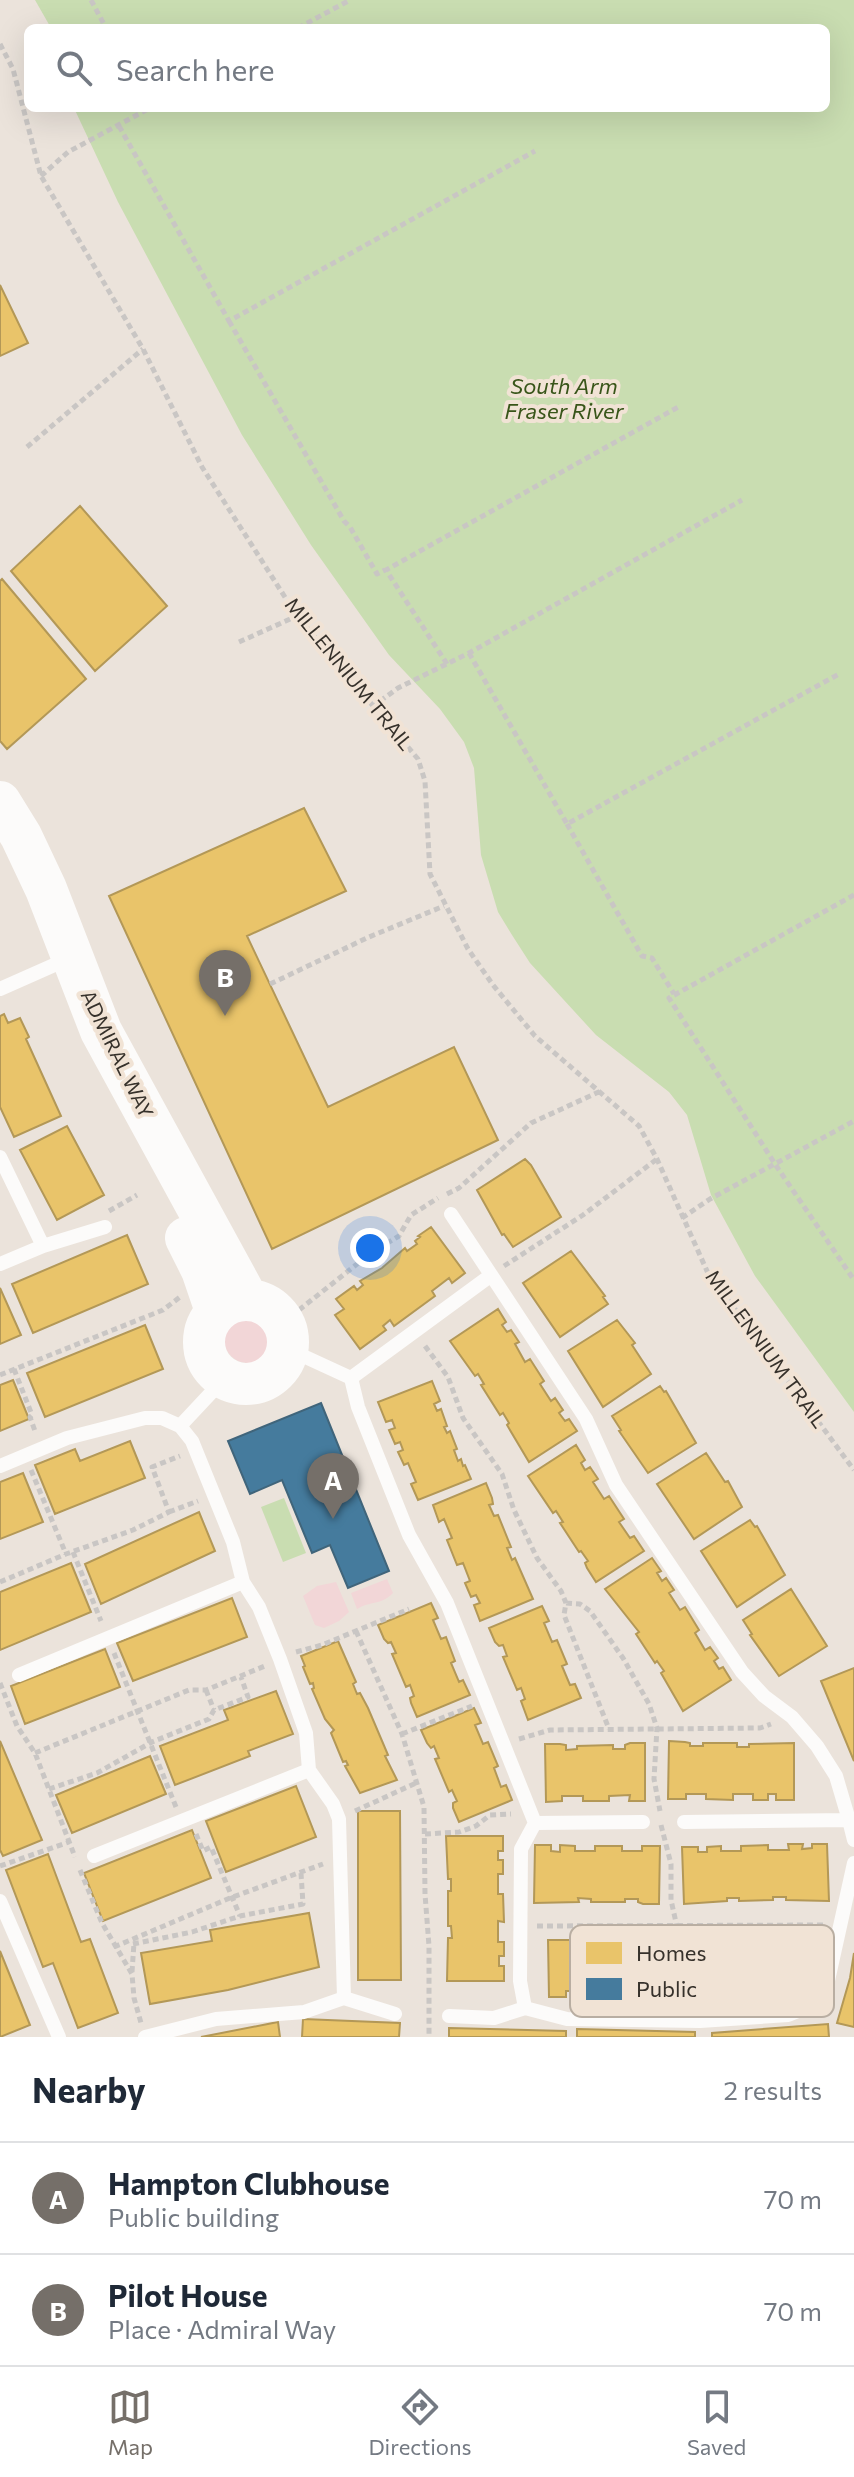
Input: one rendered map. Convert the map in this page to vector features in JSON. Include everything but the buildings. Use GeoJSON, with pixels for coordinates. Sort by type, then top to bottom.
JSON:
{"type":"FeatureCollection","features":[{"type":"Feature","properties":{"kind":"street","name":"ADMIRAL WAY"},"geometry":{"type":"LineString","coordinates":[[0,802],[21,836],[46,889],[60,962]]}},
{"type":"Feature","properties":{"kind":"street","name":"ADMIRAL WAY"},"geometry":{"type":"LineString","coordinates":[[0,852],[101,1031],[217,1301]]}},
{"type":"Feature","properties":{"kind":"street"},"geometry":{"type":"LineString","coordinates":[[217,1301],[262,1303],[274,1310],[288,1334],[288,1349],[276,1373],[264,1381],[251,1385],[224,1379],[207,1359],[203,1347],[217,1301]]}},
{"type":"Feature","properties":{"kind":"lane"},"geometry":{"type":"LineString","coordinates":[[0,989],[60,962]]}},
{"type":"Feature","properties":{"kind":"lane"},"geometry":{"type":"LineString","coordinates":[[0,1157],[43,1246]]}},
{"type":"Feature","properties":{"kind":"lane"},"geometry":{"type":"LineString","coordinates":[[451,1214],[586,1419],[616,1485],[742,1672],[764,1696],[792,1717],[817,1746],[836,1776],[854,1840]]}},
{"type":"Feature","properties":{"kind":"lane"},"geometry":{"type":"LineString","coordinates":[[0,1264],[43,1246],[105,1227]]}},
{"type":"Feature","properties":{"kind":"lane"},"geometry":{"type":"LineString","coordinates":[[351,1378],[490,1276]]}},
{"type":"Feature","properties":{"kind":"lane"},"geometry":{"type":"LineString","coordinates":[[288,1349],[351,1378]]}},
{"type":"Feature","properties":{"kind":"lane"},"geometry":{"type":"LineString","coordinates":[[351,1378],[358,1407],[409,1535],[447,1603],[533,1818],[521,1849],[520,1981],[525,2008]]}},
{"type":"Feature","properties":{"kind":"lane"},"geometry":{"type":"LineString","coordinates":[[180,1426],[224,1379]]}},
{"type":"Feature","properties":{"kind":"lane"},"geometry":{"type":"LineString","coordinates":[[0,1466],[67,1438],[145,1418],[162,1418],[180,1426],[195,1449],[233,1542],[243,1582],[259,1607],[280,1659],[306,1733],[309,1770],[333,1804],[339,1819],[344,1998]]}},
{"type":"Feature","properties":{"kind":"lane"},"geometry":{"type":"LineString","coordinates":[[19,1675],[243,1582]]}},
{"type":"Feature","properties":{"kind":"lane"},"geometry":{"type":"LineString","coordinates":[[94,1856],[309,1770]]}},
{"type":"Feature","properties":{"kind":"lane"},"geometry":{"type":"LineString","coordinates":[[533,1818],[643,1822]]}},
{"type":"Feature","properties":{"kind":"lane"},"geometry":{"type":"LineString","coordinates":[[684,1822],[849,1820]]}},
{"type":"Feature","properties":{"kind":"lane"},"geometry":{"type":"LineString","coordinates":[[834,1958],[854,1863]]}},
{"type":"Feature","properties":{"kind":"lane"},"geometry":{"type":"LineString","coordinates":[[0,1901],[59,2037]]}},
{"type":"Feature","properties":{"kind":"lane"},"geometry":{"type":"LineString","coordinates":[[145,2037],[216,2019],[304,2012],[344,1998],[395,2014]]}},
{"type":"Feature","properties":{"kind":"lane"},"geometry":{"type":"LineString","coordinates":[[449,2016],[494,2018],[525,2008],[567,2019],[680,2021],[752,2017]]}},
{"type":"Feature","properties":{"kind":"path"},"geometry":{"type":"LineString","coordinates":[[91,0],[104,24]]}},
{"type":"Feature","properties":{"kind":"path"},"geometry":{"type":"LineString","coordinates":[[305,24],[350,0]]}},
{"type":"Feature","properties":{"kind":"path","name":"MILLENNIUM TRAIL"},"geometry":{"type":"LineString","coordinates":[[0,44],[13,69],[24,111]]}},
{"type":"Feature","properties":{"kind":"path","name":"MILLENNIUM TRAIL"},"geometry":{"type":"LineString","coordinates":[[24,112],[41,176],[143,349],[202,467],[297,616],[418,759],[423,770],[430,874],[468,949],[535,1036],[639,1126],[707,1271],[854,1470]]}},
{"type":"Feature","properties":{"kind":"path"},"geometry":{"type":"LineString","coordinates":[[41,176],[68,152],[142,112]]}},
{"type":"Feature","properties":{"kind":"path"},"geometry":{"type":"LineString","coordinates":[[119,126],[377,574],[680,406]]}},
{"type":"Feature","properties":{"kind":"path"},"geometry":{"type":"LineString","coordinates":[[229,321],[535,151]]}},
{"type":"Feature","properties":{"kind":"path"},"geometry":{"type":"LineString","coordinates":[[27,447],[143,349]]}},
{"type":"Feature","properties":{"kind":"path"},"geometry":{"type":"LineString","coordinates":[[372,707],[398,688],[469,653],[742,500]]}},
{"type":"Feature","properties":{"kind":"path"},"geometry":{"type":"LineString","coordinates":[[386,570],[447,664]]}},
{"type":"Feature","properties":{"kind":"path"},"geometry":{"type":"LineString","coordinates":[[239,642],[297,616]]}},
{"type":"Feature","properties":{"kind":"path"},"geometry":{"type":"LineString","coordinates":[[469,653],[642,956],[652,958],[674,994]]}},
{"type":"Feature","properties":{"kind":"path"},"geometry":{"type":"LineString","coordinates":[[567,824],[839,674]]}},
{"type":"Feature","properties":{"kind":"path"},"geometry":{"type":"LineString","coordinates":[[854,895],[669,998],[775,1164],[854,1280]]}},
{"type":"Feature","properties":{"kind":"path"},"geometry":{"type":"LineString","coordinates":[[270,984],[444,906]]}},
{"type":"Feature","properties":{"kind":"path"},"geometry":{"type":"LineString","coordinates":[[682,1218],[854,1121]]}},
{"type":"Feature","properties":{"kind":"path"},"geometry":{"type":"LineString","coordinates":[[490,1276],[583,1215],[657,1159]]}},
{"type":"Feature","properties":{"kind":"path"},"geometry":{"type":"LineString","coordinates":[[105,1227],[108,1212],[137,1195]]}},
{"type":"Feature","properties":{"kind":"path"},"geometry":{"type":"LineString","coordinates":[[0,1375],[163,1310],[217,1301]]}},
{"type":"Feature","properties":{"kind":"path"},"geometry":{"type":"LineString","coordinates":[[415,1332],[448,1377],[463,1418],[502,1474],[514,1510],[537,1558],[561,1591],[566,1603],[564,1615],[609,1729]]}},
{"type":"Feature","properties":{"kind":"path"},"geometry":{"type":"LineString","coordinates":[[14,1369],[42,1448]]}},
{"type":"Feature","properties":{"kind":"path"},"geometry":{"type":"LineString","coordinates":[[169,1512],[152,1467],[195,1449]]}},
{"type":"Feature","properties":{"kind":"path"},"geometry":{"type":"LineString","coordinates":[[25,1455],[66,1554]]}},
{"type":"Feature","properties":{"kind":"path"},"geometry":{"type":"LineString","coordinates":[[0,1582],[214,1495]]}},
{"type":"Feature","properties":{"kind":"path"},"geometry":{"type":"LineString","coordinates":[[73,1552],[185,1819],[203,1851],[211,1847],[240,1916]]}},
{"type":"Feature","properties":{"kind":"path"},"geometry":{"type":"LineString","coordinates":[[566,1603],[580,1604],[590,1611],[623,1658],[649,1704],[657,1728],[654,1779],[659,1795],[662,1835],[671,1864],[671,1900],[676,1925],[822,1925]]}},
{"type":"Feature","properties":{"kind":"path"},"geometry":{"type":"LineString","coordinates":[[35,1753],[189,1690],[206,1690],[409,1609]]}},
{"type":"Feature","properties":{"kind":"path"},"geometry":{"type":"LineString","coordinates":[[356,1631],[402,1734],[424,1807],[429,2037]]}},
{"type":"Feature","properties":{"kind":"path"},"geometry":{"type":"LineString","coordinates":[[49,1789],[97,1773],[152,1742],[209,1719],[214,1710],[248,1697],[241,1677]]}},
{"type":"Feature","properties":{"kind":"path"},"geometry":{"type":"LineString","coordinates":[[206,1690],[214,1710]]}},
{"type":"Feature","properties":{"kind":"path"},"geometry":{"type":"LineString","coordinates":[[402,1734],[486,1701]]}},
{"type":"Feature","properties":{"kind":"path"},"geometry":{"type":"LineString","coordinates":[[504,1746],[525,1736],[550,1730],[760,1728],[792,1717]]}},
{"type":"Feature","properties":{"kind":"path"},"geometry":{"type":"LineString","coordinates":[[339,1819],[416,1783]]}},
{"type":"Feature","properties":{"kind":"path"},"geometry":{"type":"LineString","coordinates":[[425,1834],[459,1832],[476,1826],[490,1815],[533,1818]]}},
{"type":"Feature","properties":{"kind":"path"},"geometry":{"type":"LineString","coordinates":[[0,1866],[69,1842]]}},
{"type":"Feature","properties":{"kind":"path"},"geometry":{"type":"LineString","coordinates":[[135,1941],[230,1898],[339,1857]]}},
{"type":"Feature","properties":{"kind":"path"},"geometry":{"type":"LineString","coordinates":[[114,1947],[192,1932],[240,1916],[303,1904],[301,1873]]}},
{"type":"Feature","properties":{"kind":"path"},"geometry":{"type":"LineString","coordinates":[[520,1926],[570,1926]]}},
{"type":"Feature","properties":{"kind":"path"},"geometry":{"type":"LineString","coordinates":[[834,1928],[841,1930]]}},
{"type":"Feature","properties":{"kind":"path"},"geometry":{"type":"LineString","coordinates":[[132,1974],[135,1941]]}},
{"type":"Feature","properties":{"kind":"path"},"geometry":{"type":"LineString","coordinates":[[680,2017],[680,2021]]}},
{"type":"Feature","properties":{"kind":"shaded area"},"geometry":{"type":"Polygon","coordinates":[[[248,1315],[257,1316],[265,1322],[271,1330],[271,1348],[265,1356],[257,1362],[248,1363],[239,1362],[231,1356],[225,1348],[224,1339],[225,1330],[231,1322],[239,1316],[248,1315]]]}},
{"type":"Feature","properties":{"kind":"shaded area"},"geometry":{"type":"Polygon","coordinates":[[[387,1579],[393,1593],[357,1609],[351,1593],[387,1579]]]}},
{"type":"Feature","properties":{"kind":"shaded area"},"geometry":{"type":"Polygon","coordinates":[[[336,1582],[349,1612],[324,1628],[315,1625],[303,1596],[317,1586],[336,1582]]]}},
{"type":"Feature","properties":{"kind":"water","name":"South Arm Fraser River"},"geometry":{"type":"Polygon","coordinates":[[[35,0],[854,0],[854,1412],[755,1276],[711,1195],[687,1115],[669,1092],[596,1035],[530,963],[498,912],[481,855],[474,768],[464,742],[440,709],[389,655],[311,545],[242,435],[118,202],[76,112],[830,112],[830,24],[49,24],[35,0]]]}},
{"type":"Feature","properties":{"kind":"water"},"geometry":{"type":"Polygon","coordinates":[[[284,1498],[306,1553],[283,1562],[261,1507],[284,1498]]]}},
{"type":"Feature","properties":{"kind":"place","name":"Pilot House"},"geometry":{"type":"Point","coordinates":[225,1016]}},
{"type":"Feature","properties":{"kind":"place","name":"Hampton Clubhouse"},"geometry":{"type":"Point","coordinates":[333,1519]}}]}
